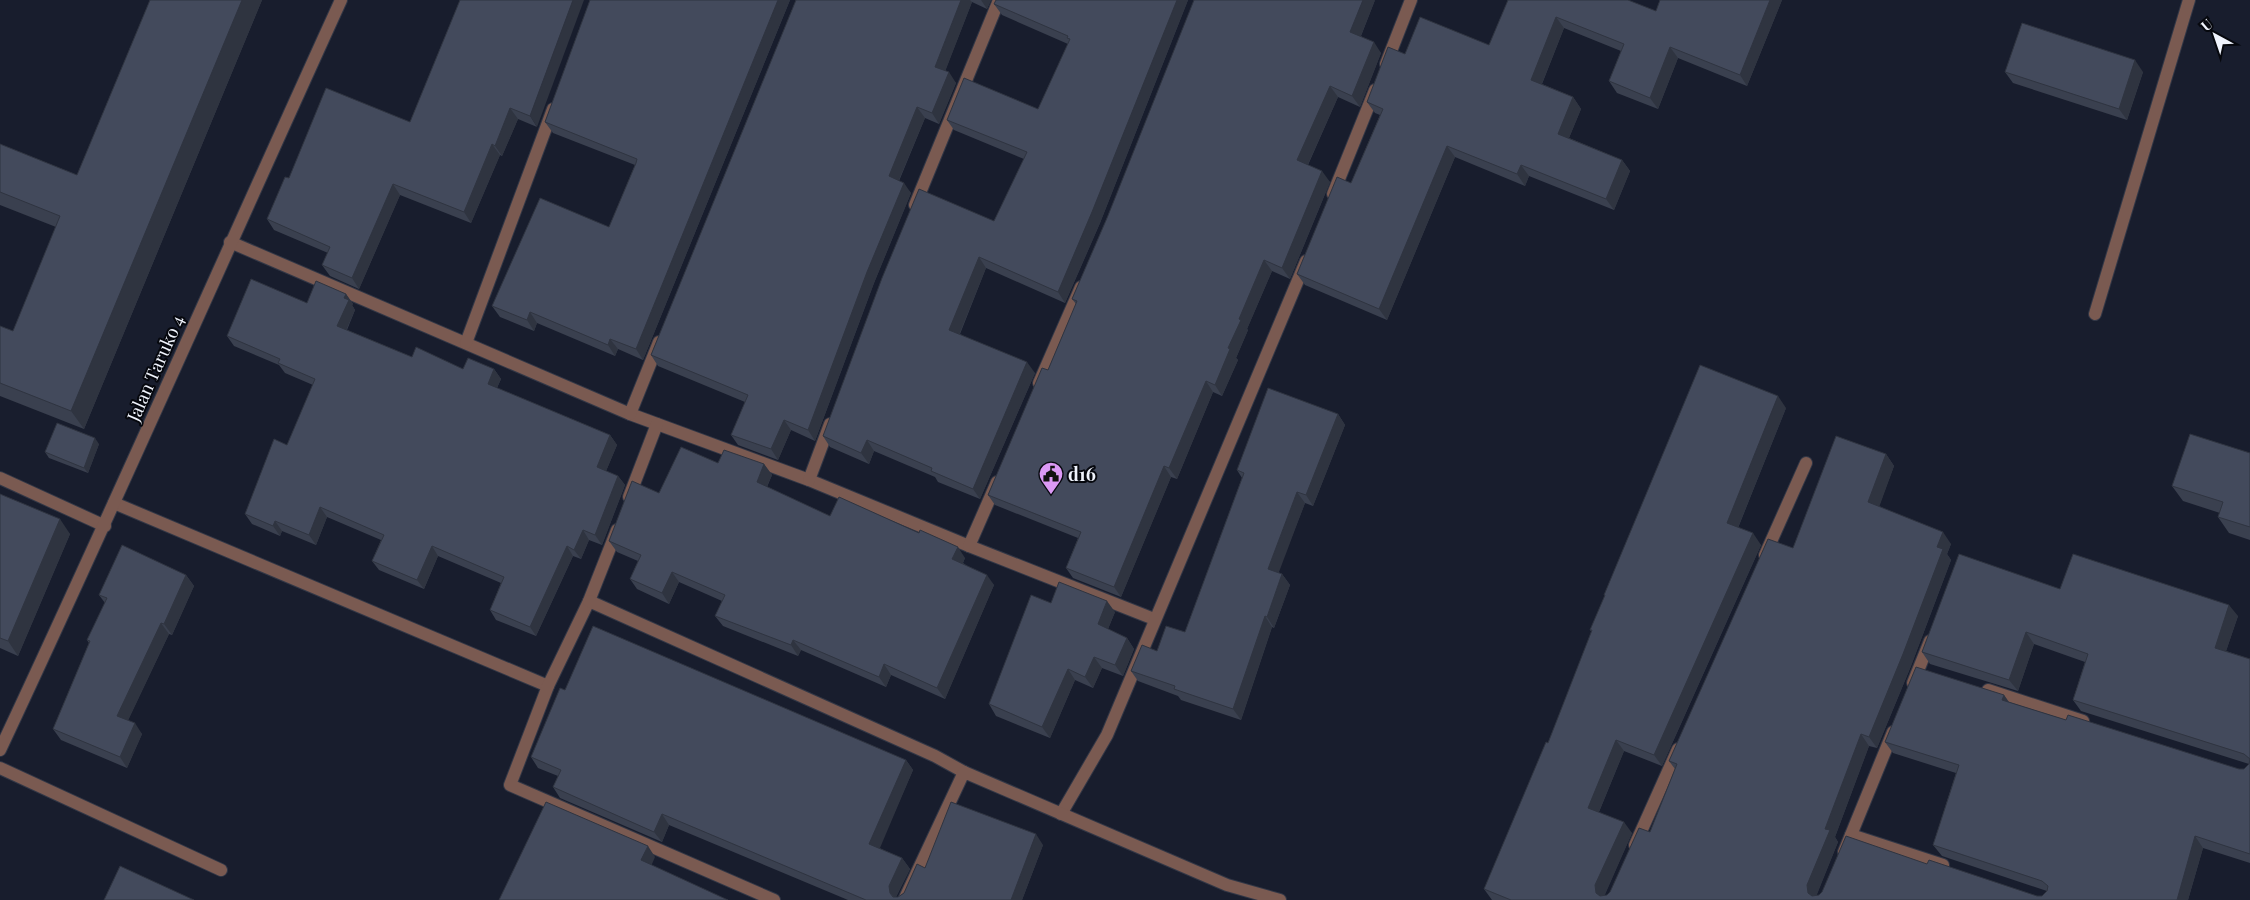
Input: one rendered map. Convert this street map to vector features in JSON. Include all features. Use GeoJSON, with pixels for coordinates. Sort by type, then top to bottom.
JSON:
{"type":"FeatureCollection","features":[{"type":"Feature","properties":{"kind":"street","name":"Jalan Taruko 4"},"geometry":{"type":"LineString","coordinates":[[0,750],[105,526],[230,242],[341,0]]}},
{"type":"Feature","properties":{"kind":"street"},"geometry":{"type":"LineString","coordinates":[[912,212],[999,0]]}},
{"type":"Feature","properties":{"kind":"street"},"geometry":{"type":"LineString","coordinates":[[1330,202],[1411,0]]}},
{"type":"Feature","properties":{"kind":"street"},"geometry":{"type":"LineString","coordinates":[[2095,314],[2189,0]]}},
{"type":"Feature","properties":{"kind":"street"},"geometry":{"type":"LineString","coordinates":[[466,343],[559,93]]}},
{"type":"Feature","properties":{"kind":"street"},"geometry":{"type":"LineString","coordinates":[[230,242],[630,414],[809,480],[1154,619]]}},
{"type":"Feature","properties":{"kind":"street"},"geometry":{"type":"LineString","coordinates":[[1061,814],[1107,735],[1154,619],[1312,247]]}},
{"type":"Feature","properties":{"kind":"street"},"geometry":{"type":"LineString","coordinates":[[1036,390],[1087,272]]}},
{"type":"Feature","properties":{"kind":"street"},"geometry":{"type":"LineString","coordinates":[[630,414],[664,331]]}},
{"type":"Feature","properties":{"kind":"street"},"geometry":{"type":"LineString","coordinates":[[809,480],[833,415]]}},
{"type":"Feature","properties":{"kind":"street"},"geometry":{"type":"LineString","coordinates":[[657,424],[590,601],[548,686],[510,785],[774,900]]}},
{"type":"Feature","properties":{"kind":"street"},"geometry":{"type":"LineString","coordinates":[[1761,563],[1806,463]]}},
{"type":"Feature","properties":{"kind":"street"},"geometry":{"type":"LineString","coordinates":[[969,546],[1000,473]]}},
{"type":"Feature","properties":{"kind":"street"},"geometry":{"type":"LineString","coordinates":[[0,478],[105,526]]}},
{"type":"Feature","properties":{"kind":"street"},"geometry":{"type":"LineString","coordinates":[[114,503],[548,686]]}},
{"type":"Feature","properties":{"kind":"street"},"geometry":{"type":"LineString","coordinates":[[590,601],[926,752],[964,772],[1227,885],[1280,900]]}},
{"type":"Feature","properties":{"kind":"street"},"geometry":{"type":"LineString","coordinates":[[1908,696],[1924,670],[1933,632]]}},
{"type":"Feature","properties":{"kind":"street"},"geometry":{"type":"LineString","coordinates":[[1976,687],[2099,726]]}},
{"type":"Feature","properties":{"kind":"street"},"geometry":{"type":"LineString","coordinates":[[1837,867],[1896,724]]}},
{"type":"Feature","properties":{"kind":"street"},"geometry":{"type":"LineString","coordinates":[[1631,854],[1684,736]]}},
{"type":"Feature","properties":{"kind":"street"},"geometry":{"type":"LineString","coordinates":[[0,768],[221,870]]}},
{"type":"Feature","properties":{"kind":"street"},"geometry":{"type":"LineString","coordinates":[[904,900],[964,772]]}},
{"type":"Feature","properties":{"kind":"street"},"geometry":{"type":"LineString","coordinates":[[1851,835],[1954,869]]}},
{"type":"Feature","properties":{"kind":"building"},"geometry":{"type":"Polygon","coordinates":[[[150,0],[242,0],[71,411],[0,383],[0,326],[13,331],[60,216],[0,192],[0,144],[77,175],[150,0]]]}},
{"type":"Feature","properties":{"kind":"building"},"geometry":{"type":"Polygon","coordinates":[[[460,0],[573,0],[530,116],[510,108],[495,146],[492,144],[464,212],[393,184],[352,278],[322,265],[330,247],[267,219],[285,177],[289,178],[326,88],[410,122],[460,0]]]}},
{"type":"Feature","properties":{"kind":"building"},"geometry":{"type":"Polygon","coordinates":[[[590,0],[778,0],[636,349],[610,339],[608,345],[530,312],[527,320],[492,306],[540,198],[609,227],[636,163],[637,159],[545,122],[590,0]]]}},
{"type":"Feature","properties":{"kind":"building"},"geometry":{"type":"Polygon","coordinates":[[[796,0],[961,0],[935,67],[949,72],[932,113],[917,107],[889,176],[904,183],[867,272],[808,430],[784,420],[771,449],[731,435],[748,395],[651,355],[796,0]]]}},
{"type":"Feature","properties":{"kind":"building"},"geometry":{"type":"Polygon","coordinates":[[[996,0],[1177,0],[1058,292],[979,257],[949,330],[1027,362],[973,489],[931,471],[932,468],[867,440],[861,453],[823,436],[882,278],[919,189],[994,221],[1027,152],[947,120],[964,78],[1038,109],[1070,39],[1067,38],[1068,36],[994,4],[996,0]]]}},
{"type":"Feature","properties":{"kind":"building"},"geometry":{"type":"Polygon","coordinates":[[[1194,0],[1363,0],[1350,32],[1374,42],[1352,96],[1330,86],[1297,160],[1322,171],[1282,268],[1264,260],[1239,319],[1241,320],[1228,348],[1230,349],[1215,385],[1206,381],[1169,468],[1164,466],[1114,587],[1066,568],[1081,532],[988,495],[1042,368],[1048,370],[1077,301],[1072,299],[1107,218],[1194,0]]]}},
{"type":"Feature","properties":{"kind":"building"},"geometry":{"type":"Polygon","coordinates":[[[1508,0],[1628,0],[1656,11],[1660,0],[1770,0],[1740,75],[1670,47],[1650,98],[1609,81],[1624,44],[1556,17],[1531,80],[1573,97],[1558,134],[1622,160],[1606,199],[1521,165],[1517,174],[1447,146],[1379,309],[1297,274],[1337,177],[1351,183],[1383,109],[1367,102],[1388,47],[1405,54],[1420,17],[1489,45],[1508,0]]]}},
{"type":"Feature","properties":{"kind":"building"},"geometry":{"type":"Polygon","coordinates":[[[2022,23],[2135,60],[2119,109],[2005,72],[2022,23]]]}},
{"type":"Feature","properties":{"kind":"building"},"geometry":{"type":"Polygon","coordinates":[[[251,279],[307,303],[316,281],[346,294],[344,298],[349,300],[337,326],[412,357],[416,347],[463,369],[468,358],[494,369],[488,384],[610,435],[597,467],[618,476],[595,535],[583,530],[574,550],[567,546],[530,627],[490,610],[504,577],[432,546],[417,580],[372,561],[384,535],[320,507],[309,535],[275,521],[273,526],[245,514],[274,439],[287,445],[315,379],[278,363],[280,359],[227,336],[251,279]]]}},
{"type":"Feature","properties":{"kind":"building"},"geometry":{"type":"Polygon","coordinates":[[[1700,365],[1778,396],[1727,523],[1753,533],[1654,755],[1616,740],[1588,808],[1624,822],[1595,885],[1596,893],[1600,896],[1607,895],[1610,892],[1639,828],[1650,832],[1677,764],[1669,761],[1768,539],[1793,548],[1836,436],[1886,454],[1868,502],[1943,532],[1937,547],[1943,549],[1869,737],[1861,734],[1825,829],[1830,830],[1807,885],[1808,893],[1812,896],[1819,895],[1822,892],[1846,836],[1927,864],[1929,860],[2037,896],[2042,896],[2047,891],[2048,886],[2042,881],[1933,845],[1959,765],[1885,742],[1916,667],[2004,695],[2002,700],[2066,720],[2068,715],[2239,769],[2244,769],[2249,764],[2250,759],[2250,854],[2195,836],[2177,900],[1511,900],[1484,889],[1546,742],[1548,743],[1604,595],[1700,365]]]}},
{"type":"Feature","properties":{"kind":"building"},"geometry":{"type":"Polygon","coordinates":[[[1268,388],[1338,414],[1306,495],[1297,492],[1268,569],[1282,574],[1267,617],[1265,616],[1233,709],[1174,689],[1175,686],[1131,671],[1142,645],[1157,651],[1166,626],[1185,632],[1244,473],[1237,470],[1268,388]]]}},
{"type":"Feature","properties":{"kind":"building"},"geometry":{"type":"Polygon","coordinates":[[[57,423],[95,438],[84,468],[45,452],[57,423]]]}},
{"type":"Feature","properties":{"kind":"building"},"geometry":{"type":"Polygon","coordinates":[[[2190,434],[2250,453],[2250,527],[2218,517],[2223,502],[2172,486],[2190,434]]]}},
{"type":"Feature","properties":{"kind":"building"},"geometry":{"type":"Polygon","coordinates":[[[681,447],[718,463],[724,450],[764,464],[757,482],[830,516],[839,497],[919,533],[920,530],[958,547],[952,559],[987,575],[937,688],[884,664],[879,677],[793,640],[791,645],[715,616],[725,595],[672,572],[662,593],[630,579],[641,555],[609,541],[632,481],[659,493],[681,447]]]}},
{"type":"Feature","properties":{"kind":"building"},"geometry":{"type":"Polygon","coordinates":[[[0,494],[60,519],[8,641],[0,638],[0,494]]]}},
{"type":"Feature","properties":{"kind":"building"},"geometry":{"type":"Polygon","coordinates":[[[122,545],[186,575],[164,624],[161,623],[117,716],[135,723],[120,757],[53,729],[90,641],[87,640],[107,598],[99,595],[122,545]]]}},
{"type":"Feature","properties":{"kind":"building"},"geometry":{"type":"Polygon","coordinates":[[[1959,554],[2060,589],[2073,554],[2229,605],[2215,648],[2250,659],[2250,759],[2244,754],[2073,700],[2088,654],[2026,632],[2009,680],[1922,652],[1959,554]]]}},
{"type":"Feature","properties":{"kind":"building"},"geometry":{"type":"Polygon","coordinates":[[[1059,582],[1107,601],[1098,624],[1127,638],[1115,665],[1094,657],[1085,677],[1068,669],[1042,727],[989,704],[1031,595],[1051,603],[1059,582]]]}},
{"type":"Feature","properties":{"kind":"building"},"geometry":{"type":"Polygon","coordinates":[[[593,626],[906,760],[869,844],[902,858],[889,886],[893,897],[898,897],[904,893],[917,864],[925,868],[951,802],[1036,834],[1011,900],[866,900],[662,814],[654,832],[553,787],[561,770],[531,757],[560,688],[565,690],[593,626]]]}},
{"type":"Feature","properties":{"kind":"building"},"geometry":{"type":"Polygon","coordinates":[[[546,802],[648,846],[641,860],[728,900],[499,900],[546,802]]]}},
{"type":"Feature","properties":{"kind":"building"},"geometry":{"type":"Polygon","coordinates":[[[120,866],[194,900],[104,900],[120,866]]]}},
{"type":"Feature","properties":{"kind":"place","name":"d16"},"geometry":{"type":"Point","coordinates":[1051,495]}}]}
